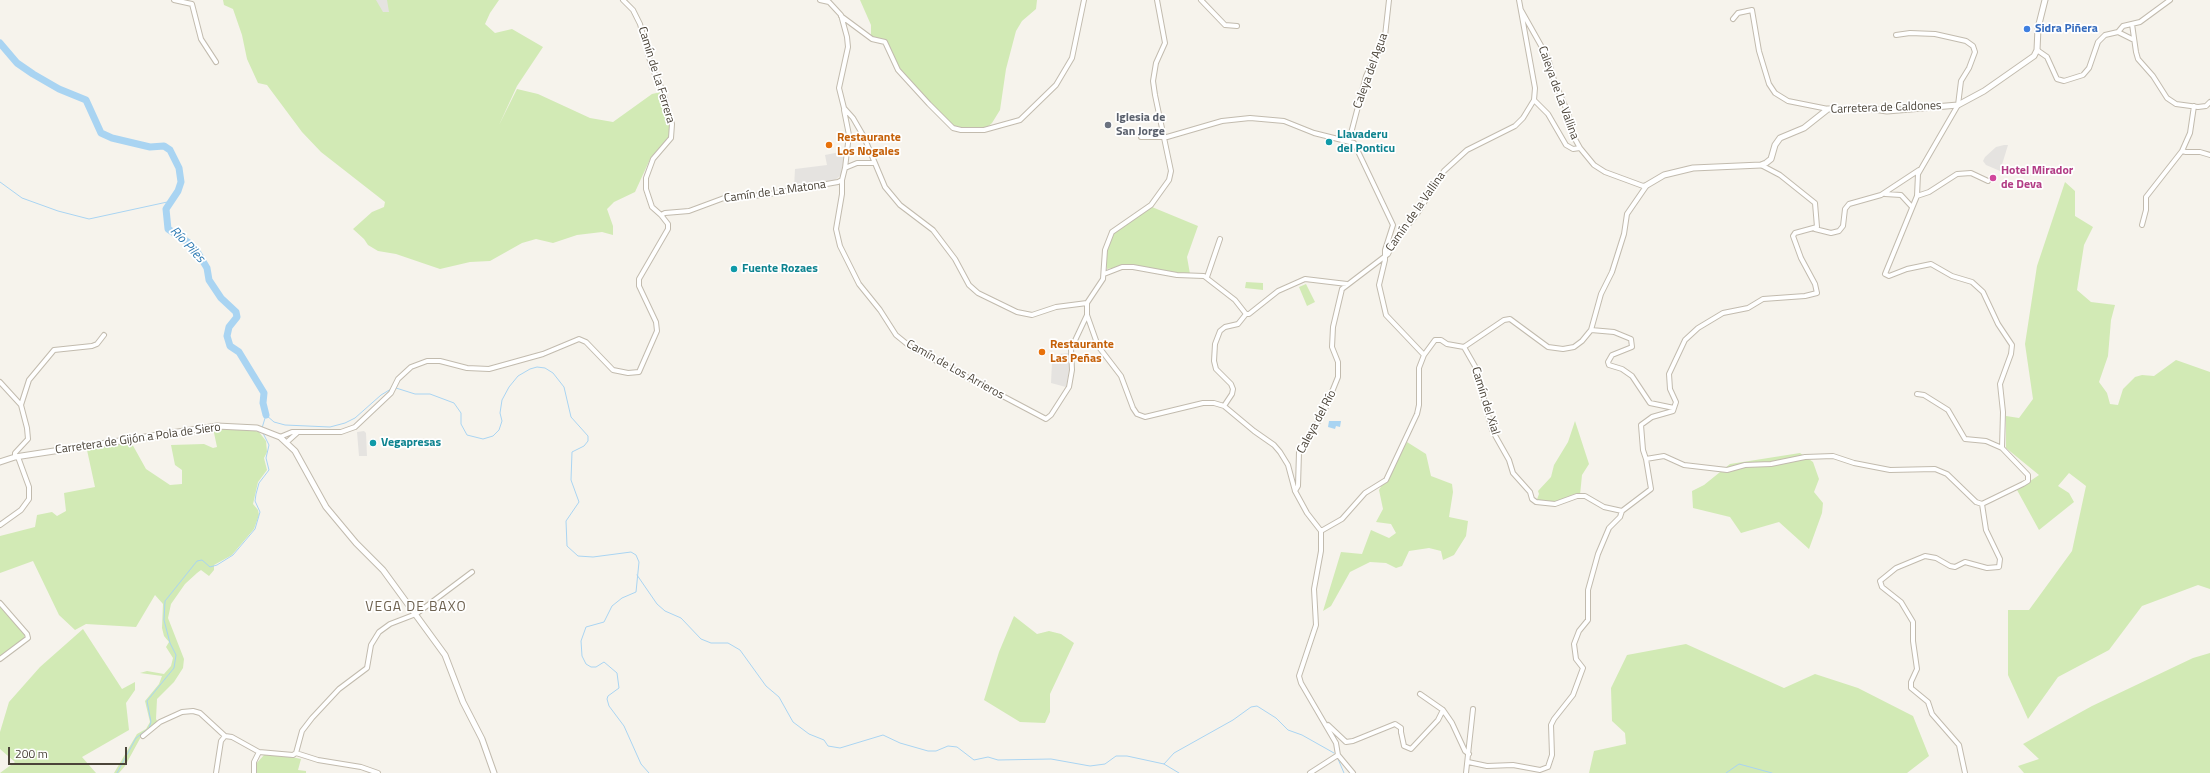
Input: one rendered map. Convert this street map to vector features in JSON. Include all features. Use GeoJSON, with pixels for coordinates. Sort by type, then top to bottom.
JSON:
{"type":"FeatureCollection","features":[{"type":"Feature","properties":{"kind":"street"},"geometry":{"type":"LineString","coordinates":[[174,0],[192,4],[201,39],[216,62]]}},
{"type":"Feature","properties":{"kind":"street","name":"Camín de La Ferrera"},"geometry":{"type":"LineString","coordinates":[[300,431],[330,432],[350,429],[374,410],[392,391],[398,378],[412,367],[427,361],[440,361],[467,368],[489,369],[543,354],[579,339],[586,342],[613,370],[628,373],[639,372],[657,332],[656,322],[639,286],[639,279],[668,229],[668,224],[652,207],[646,189],[646,178],[653,159],[671,138],[672,124],[663,91],[652,68],[640,24],[632,10],[623,0]]}},
{"type":"Feature","properties":{"kind":"street"},"geometry":{"type":"LineString","coordinates":[[820,0],[829,2],[841,15],[872,39],[885,42],[898,70],[953,128],[961,130],[984,130],[1020,120],[1056,85],[1072,58],[1084,0]]}},
{"type":"Feature","properties":{"kind":"street"},"geometry":{"type":"LineString","coordinates":[[1158,0],[1165,42],[1156,63],[1153,80],[1171,167],[1169,180],[1151,205],[1112,232],[1105,250],[1104,274],[1101,284],[1087,303],[1087,315],[1098,346],[1121,376],[1132,408],[1137,414],[1145,417],[1203,403],[1214,403],[1224,406],[1254,432],[1274,445],[1288,465],[1295,491],[1307,513],[1321,531],[1321,551],[1314,589],[1316,625],[1300,676],[1304,690],[1324,720],[1336,743],[1338,755],[1353,773]]}},
{"type":"Feature","properties":{"kind":"street"},"geometry":{"type":"LineString","coordinates":[[1201,0],[1225,25],[1237,26]]}},
{"type":"Feature","properties":{"kind":"street","name":"Caleya del Agua"},"geometry":{"type":"LineString","coordinates":[[1350,141],[1366,76],[1386,36],[1389,0]]}},
{"type":"Feature","properties":{"kind":"street"},"geometry":{"type":"LineString","coordinates":[[1519,0],[1535,88],[1534,100],[1548,114],[1566,145],[1574,149],[1580,148]]}},
{"type":"Feature","properties":{"kind":"street"},"geometry":{"type":"LineString","coordinates":[[2045,0],[2038,28],[2037,50],[2047,57],[2057,79],[2064,81],[2083,75],[2089,68],[2098,42],[2105,35],[2118,32],[2123,26],[2140,22],[2170,0]]}},
{"type":"Feature","properties":{"kind":"street","name":"Caleya de La Vallina"},"geometry":{"type":"LineString","coordinates":[[1521,10],[1548,58],[1580,148],[1594,164],[1604,172],[1644,186],[1647,185]]}},
{"type":"Feature","properties":{"kind":"street"},"geometry":{"type":"LineString","coordinates":[[1733,19],[1738,13],[1752,10],[1759,52],[1771,89],[1780,97],[1788,101],[1828,109]]}},
{"type":"Feature","properties":{"kind":"street","name":"Camín de La Matona"},"geometry":{"type":"LineString","coordinates":[[661,215],[665,213],[689,211],[724,198],[764,195],[835,183],[842,180],[849,135],[839,88],[848,47],[841,15]]}},
{"type":"Feature","properties":{"kind":"street"},"geometry":{"type":"LineString","coordinates":[[2132,24],[2136,52],[2141,63],[2153,76],[2167,98],[2176,104],[2202,107],[2209,104]]}},
{"type":"Feature","properties":{"kind":"street"},"geometry":{"type":"LineString","coordinates":[[2118,32],[2134,40]]}},
{"type":"Feature","properties":{"kind":"street"},"geometry":{"type":"LineString","coordinates":[[1896,35],[1910,33],[1935,34],[1966,41],[1973,46],[1974,56],[1960,84],[1958,105],[1920,170],[1916,187],[1917,196],[1885,274],[1889,276],[1907,269],[1931,264],[1952,276],[1972,282],[1983,292],[1998,324],[2012,344],[2011,354],[2000,384],[2003,412],[2002,448]]}},
{"type":"Feature","properties":{"kind":"street","name":"Carretera de Caldones"},"geometry":{"type":"LineString","coordinates":[[1760,165],[1771,159],[1775,145],[1780,138],[1804,128],[1828,109],[1866,108],[1887,111],[1958,105],[2023,66],[2034,56],[2037,50]]}},
{"type":"Feature","properties":{"kind":"street","name":"Camín de la Vallina"},"geometry":{"type":"LineString","coordinates":[[1347,284],[1385,256],[1395,240],[1417,214],[1444,171],[1467,150],[1515,126],[1523,118],[1534,100]]}},
{"type":"Feature","properties":{"kind":"street"},"geometry":{"type":"LineString","coordinates":[[2142,225],[2147,193],[2182,151],[2190,133],[2194,106]]}},
{"type":"Feature","properties":{"kind":"street"},"geometry":{"type":"LineString","coordinates":[[844,108],[853,118],[864,137],[874,163],[893,198],[915,218],[933,230],[955,259],[969,285],[978,292],[1016,312],[1032,315],[1056,307],[1087,303]]}},
{"type":"Feature","properties":{"kind":"street"},"geometry":{"type":"LineString","coordinates":[[1142,137],[1164,137],[1222,121],[1250,118],[1284,121],[1337,140],[1350,141],[1356,146],[1392,221],[1393,227],[1385,250],[1379,284],[1386,315],[1424,355]]}},
{"type":"Feature","properties":{"kind":"street"},"geometry":{"type":"LineString","coordinates":[[2182,151],[2200,152],[2210,155]]}},
{"type":"Feature","properties":{"kind":"street"},"geometry":{"type":"LineString","coordinates":[[845,168],[857,163],[874,163]]}},
{"type":"Feature","properties":{"kind":"street"},"geometry":{"type":"LineString","coordinates":[[1321,531],[1342,519],[1365,493],[1386,480],[1419,409],[1418,372],[1424,355],[1437,339],[1447,344],[1464,347],[1504,320],[1510,319],[1548,347],[1574,347],[1582,341],[1591,330],[1601,294],[1612,272],[1624,234],[1627,214],[1647,185],[1664,175],[1693,168],[1760,165],[1780,175],[1814,200],[1817,224],[1815,229]]}},
{"type":"Feature","properties":{"kind":"street"},"geometry":{"type":"LineString","coordinates":[[1881,196],[1920,170]]}},
{"type":"Feature","properties":{"kind":"street"},"geometry":{"type":"LineString","coordinates":[[1917,196],[1929,192],[1956,174],[1971,173],[1988,181]]}},
{"type":"Feature","properties":{"kind":"street","name":"Camín de Los Arrieros"},"geometry":{"type":"LineString","coordinates":[[842,180],[842,194],[836,228],[840,246],[859,284],[880,310],[896,335],[912,348],[1046,419],[1051,415],[1069,387],[1072,370],[1071,350],[1087,315]]}},
{"type":"Feature","properties":{"kind":"street"},"geometry":{"type":"LineString","coordinates":[[1468,762],[1487,766],[1514,765],[1540,770],[1548,767],[1552,755],[1551,725],[1572,695],[1583,668],[1576,659],[1574,644],[1580,631],[1588,620],[1588,590],[1598,554],[1609,528],[1620,517],[1622,511],[1651,489],[1643,450],[1642,425],[1652,417],[1673,411],[1676,402],[1670,389],[1669,374],[1685,340],[1698,328],[1723,313],[1748,308],[1763,299],[1805,296],[1817,293],[1815,284],[1801,258],[1794,236],[1795,233],[1815,229],[1832,233],[1839,231],[1842,226],[1845,209],[1849,204],[1881,196],[1898,194],[1912,207]]}},
{"type":"Feature","properties":{"kind":"street"},"geometry":{"type":"LineString","coordinates":[[1207,277],[1220,239]]}},
{"type":"Feature","properties":{"kind":"street"},"geometry":{"type":"LineString","coordinates":[[1104,274],[1122,267],[1134,266],[1177,275],[1207,277],[1234,300],[1246,314]]}},
{"type":"Feature","properties":{"kind":"street"},"geometry":{"type":"LineString","coordinates":[[1224,406],[1232,394],[1232,389],[1231,384],[1216,369],[1214,361],[1215,344],[1220,331],[1225,327],[1238,324],[1246,314],[1249,314],[1278,291],[1305,279],[1347,284]]}},
{"type":"Feature","properties":{"kind":"street","name":"Caleya del Río"},"geometry":{"type":"LineString","coordinates":[[1295,491],[1298,486],[1299,452],[1323,414],[1338,377],[1338,362],[1332,347],[1332,327],[1340,296],[1347,284]]}},
{"type":"Feature","properties":{"kind":"street"},"geometry":{"type":"LineString","coordinates":[[1591,330],[1614,332],[1631,339],[1632,347],[1612,356],[1608,362],[1609,365],[1632,376],[1650,403],[1674,408]]}},
{"type":"Feature","properties":{"kind":"street"},"geometry":{"type":"LineString","coordinates":[[0,525],[21,510],[29,499],[29,487],[15,452],[28,439],[21,405],[29,380],[54,350],[92,346],[97,344],[104,335]]}},
{"type":"Feature","properties":{"kind":"street","name":"Camín del Xial"},"geometry":{"type":"LineString","coordinates":[[1464,347],[1472,358],[1479,377],[1492,430],[1509,460],[1513,473],[1530,492],[1532,499],[1550,505],[1577,496],[1585,496],[1604,507],[1622,511]]}},
{"type":"Feature","properties":{"kind":"street"},"geometry":{"type":"LineString","coordinates":[[0,382],[21,405]]}},
{"type":"Feature","properties":{"kind":"street"},"geometry":{"type":"LineString","coordinates":[[1646,459],[1664,456],[1684,465],[1727,470],[1745,465],[1771,464],[1805,457],[1833,456],[1863,465],[1890,470],[1935,469],[1947,474],[1976,502],[1982,504],[2028,480],[2026,473],[2002,448],[1986,441],[1965,439],[1948,410],[1924,395],[1917,394]]}},
{"type":"Feature","properties":{"kind":"street","name":"Carretera de Gijón a Pola de Siero"},"geometry":{"type":"LineString","coordinates":[[0,462],[17,457],[217,426],[257,428],[280,437],[287,442],[300,458],[326,507],[356,543],[383,570],[445,655],[463,702],[482,739],[494,773]]}},
{"type":"Feature","properties":{"kind":"street"},"geometry":{"type":"LineString","coordinates":[[280,437],[292,432],[300,431]]}},
{"type":"Feature","properties":{"kind":"street"},"geometry":{"type":"LineString","coordinates":[[287,442],[294,434],[300,431]]}},
{"type":"Feature","properties":{"kind":"street"},"geometry":{"type":"LineString","coordinates":[[1964,773],[1959,745],[1932,714],[1928,702],[1911,688],[1911,682],[1917,669],[1913,622],[1901,602],[1882,587],[1880,581],[1896,568],[1925,556],[1932,556],[1955,567],[1965,562],[1987,568],[1999,567],[2000,559],[1987,533],[1982,504]]}},
{"type":"Feature","properties":{"kind":"street"},"geometry":{"type":"LineString","coordinates":[[296,753],[302,731],[312,718],[340,688],[367,668],[371,645],[380,632],[390,624],[416,614],[472,572]]}},
{"type":"Feature","properties":{"kind":"street"},"geometry":{"type":"LineString","coordinates":[[0,602],[24,630],[28,638],[0,659]]}},
{"type":"Feature","properties":{"kind":"street"},"geometry":{"type":"LineString","coordinates":[[1420,694],[1443,710],[1452,723],[1465,751],[1469,754]]}},
{"type":"Feature","properties":{"kind":"street"},"geometry":{"type":"LineString","coordinates":[[1466,773],[1473,709]]}},
{"type":"Feature","properties":{"kind":"street"},"geometry":{"type":"LineString","coordinates":[[1324,720],[1346,742],[1353,742],[1395,724],[1401,728],[1404,746],[1411,750],[1434,727],[1443,710]]}},
{"type":"Feature","properties":{"kind":"street"},"geometry":{"type":"LineString","coordinates":[[143,736],[154,726],[182,712],[200,713],[225,736],[232,737],[259,752],[293,755],[296,753],[318,760],[361,767],[378,773]]}},
{"type":"Feature","properties":{"kind":"street"},"geometry":{"type":"LineString","coordinates":[[216,773],[221,741],[225,736]]}},
{"type":"Feature","properties":{"kind":"street"},"geometry":{"type":"LineString","coordinates":[[254,773],[254,762],[259,752]]}},
{"type":"Feature","properties":{"kind":"street"},"geometry":{"type":"LineString","coordinates":[[1310,773],[1338,755]]}},
{"type":"Feature","properties":{"kind":"green space"},"geometry":{"type":"Polygon","coordinates":[[[223,0],[499,0],[490,13],[485,24],[495,33],[512,29],[543,47],[517,86],[499,125],[517,89],[538,94],[590,118],[613,122],[652,94],[661,92],[671,133],[665,143],[651,157],[635,192],[614,202],[607,209],[613,226],[613,235],[602,232],[577,235],[553,243],[536,239],[522,243],[490,261],[470,262],[440,269],[396,254],[378,251],[368,245],[353,229],[372,212],[384,207],[385,202],[321,152],[302,132],[267,85],[258,83],[247,59],[242,35],[233,9],[224,5],[223,0]]]}},
{"type":"Feature","properties":{"kind":"green space"},"geometry":{"type":"Polygon","coordinates":[[[860,0],[1037,0],[1036,9],[1022,21],[1016,31],[1006,69],[1000,110],[992,123],[984,130],[953,128],[898,70],[886,45],[871,37],[871,25],[860,0]]]}},
{"type":"Feature","properties":{"kind":"green space"},"geometry":{"type":"Polygon","coordinates":[[[2065,182],[2075,191],[2075,216],[2093,227],[2084,245],[2077,290],[2091,302],[2115,305],[2111,320],[2108,356],[2099,382],[2107,393],[2110,404],[2118,405],[2123,389],[2135,377],[2142,375],[2154,376],[2176,360],[2210,372],[2210,589],[2198,585],[2142,606],[2109,650],[2058,677],[2028,719],[2008,675],[2008,610],[2029,610],[2072,551],[2086,486],[2069,473],[2058,486],[2069,493],[2074,502],[2039,530],[2017,490],[2039,475],[2006,448],[2006,416],[2019,418],[2033,399],[2025,344],[2037,266],[2065,182]]]}},
{"type":"Feature","properties":{"kind":"green space"},"geometry":{"type":"Polygon","coordinates":[[[1152,207],[1198,226],[1187,257],[1190,274],[1131,265],[1107,269],[1106,253],[1113,234],[1152,207]]]}},
{"type":"Feature","properties":{"kind":"green space"},"geometry":{"type":"Polygon","coordinates":[[[1246,282],[1263,283],[1263,290],[1245,288],[1246,282]]]}},
{"type":"Feature","properties":{"kind":"green space"},"geometry":{"type":"Polygon","coordinates":[[[1306,284],[1315,302],[1307,306],[1299,287],[1306,284]]]}},
{"type":"Feature","properties":{"kind":"green space"},"geometry":{"type":"Polygon","coordinates":[[[1575,421],[1589,464],[1582,475],[1580,495],[1561,502],[1536,502],[1539,494],[1538,491],[1551,477],[1554,465],[1568,442],[1575,421]]]}},
{"type":"Feature","properties":{"kind":"green space"},"geometry":{"type":"Polygon","coordinates":[[[213,428],[247,429],[259,432],[266,441],[267,452],[264,458],[267,470],[258,482],[253,504],[258,510],[259,515],[254,529],[232,555],[214,565],[214,570],[209,576],[201,570],[197,573],[185,584],[171,604],[168,618],[184,659],[183,668],[174,682],[157,699],[156,719],[160,726],[143,733],[125,766],[119,773],[114,773],[137,734],[146,729],[150,722],[145,701],[159,684],[162,676],[140,673],[147,671],[164,674],[171,666],[173,658],[166,647],[169,642],[164,636],[162,628],[163,604],[155,595],[136,627],[86,624],[75,630],[59,615],[33,561],[0,573],[0,536],[35,527],[37,515],[52,512],[57,516],[66,511],[64,493],[95,487],[87,450],[131,442],[146,469],[170,485],[182,484],[182,470],[175,465],[171,445],[204,444],[213,448],[217,447],[213,428]]]}},
{"type":"Feature","properties":{"kind":"green space"},"geometry":{"type":"Polygon","coordinates":[[[1407,442],[1426,454],[1431,476],[1452,484],[1453,492],[1449,517],[1468,521],[1466,536],[1454,555],[1443,560],[1441,551],[1429,548],[1409,551],[1402,566],[1396,568],[1386,563],[1370,562],[1350,572],[1331,606],[1323,611],[1341,552],[1362,554],[1371,530],[1389,538],[1396,533],[1391,524],[1376,522],[1383,509],[1379,490],[1407,442]]]}},
{"type":"Feature","properties":{"kind":"green space"},"geometry":{"type":"Polygon","coordinates":[[[1800,453],[1813,462],[1819,479],[1814,492],[1823,503],[1822,513],[1809,549],[1779,522],[1741,533],[1730,517],[1693,508],[1692,491],[1704,485],[1730,464],[1800,453]]]}},
{"type":"Feature","properties":{"kind":"green space"},"geometry":{"type":"Polygon","coordinates":[[[0,607],[25,634],[24,640],[0,657],[0,607]]]}},
{"type":"Feature","properties":{"kind":"green space"},"geometry":{"type":"Polygon","coordinates":[[[1014,616],[1037,634],[1049,631],[1061,634],[1074,643],[1050,694],[1050,712],[1045,723],[1020,722],[984,700],[999,652],[1014,616]]]}},
{"type":"Feature","properties":{"kind":"green space"},"geometry":{"type":"Polygon","coordinates":[[[83,629],[122,689],[135,682],[135,690],[126,703],[129,730],[82,757],[96,773],[0,773],[15,762],[0,749],[0,732],[9,702],[40,667],[83,629]]]}},
{"type":"Feature","properties":{"kind":"green space"},"geometry":{"type":"Polygon","coordinates":[[[1686,644],[1784,688],[1815,674],[1858,688],[1913,716],[1929,756],[1907,773],[1589,773],[1594,751],[1626,744],[1625,733],[1612,721],[1611,688],[1627,655],[1686,644]]]}},
{"type":"Feature","properties":{"kind":"green space"},"geometry":{"type":"Polygon","coordinates":[[[2210,653],[2210,773],[2024,773],[2018,766],[2039,759],[2023,744],[2092,706],[2193,658],[2210,653]]]}},
{"type":"Feature","properties":{"kind":"green space"},"geometry":{"type":"Polygon","coordinates":[[[264,755],[283,755],[301,759],[298,770],[306,771],[306,773],[256,773],[255,765],[264,755]]]}},
{"type":"Feature","properties":{"kind":"shaded area"},"geometry":{"type":"Polygon","coordinates":[[[376,0],[387,0],[389,12],[383,12],[376,0]]]}},
{"type":"Feature","properties":{"kind":"shaded area"},"geometry":{"type":"Polygon","coordinates":[[[2008,145],[2000,171],[1986,165],[1983,161],[1985,157],[1996,147],[2008,145]]]}},
{"type":"Feature","properties":{"kind":"shaded area"},"geometry":{"type":"Polygon","coordinates":[[[845,151],[841,175],[834,181],[794,188],[795,169],[827,165],[825,155],[845,151]]]}},
{"type":"Feature","properties":{"kind":"shaded area"},"geometry":{"type":"Polygon","coordinates":[[[1069,353],[1070,365],[1066,387],[1051,383],[1052,362],[1058,361],[1058,354],[1069,353]]]}},
{"type":"Feature","properties":{"kind":"shaded area"},"geometry":{"type":"Polygon","coordinates":[[[364,431],[366,433],[367,456],[359,456],[357,432],[364,431]]]}},
{"type":"Feature","properties":{"kind":"water"},"geometry":{"type":"Polygon","coordinates":[[[1329,421],[1341,421],[1340,427],[1336,426],[1335,429],[1328,427],[1329,421]]]}},
{"type":"Feature","properties":{"kind":"waterway","name":"Río Piles"},"geometry":{"type":"LineString","coordinates":[[0,43],[17,63],[33,74],[59,89],[86,100],[101,133],[112,138],[150,147],[164,146],[170,150],[179,168],[181,182],[178,191],[166,209],[168,229],[189,243],[198,253],[207,268],[209,280],[221,298],[236,312],[237,317],[229,327],[227,336],[230,346],[239,352],[264,393],[263,403],[266,415]]}},
{"type":"Feature","properties":{"kind":"waterway"},"geometry":{"type":"LineString","coordinates":[[0,182],[22,198],[58,211],[89,219],[172,201]]}},
{"type":"Feature","properties":{"kind":"waterway"},"geometry":{"type":"LineString","coordinates":[[396,388],[415,394],[430,394],[454,403],[461,413],[461,424],[467,435],[483,439],[493,436],[499,430],[502,421],[500,413],[502,400],[509,387],[518,376],[530,369],[537,367],[545,368],[553,373],[564,387],[571,417],[588,436],[588,441],[584,446],[572,452],[571,480],[579,502],[566,521],[567,546],[578,556],[593,557],[631,552],[636,555],[639,562],[636,592],[622,598],[612,606],[604,622],[586,627],[581,641],[582,656],[586,664],[591,667],[596,667],[604,662],[617,673],[619,688],[608,696],[607,699],[609,706],[624,726],[641,764],[649,773]]}},
{"type":"Feature","properties":{"kind":"waterway"},"geometry":{"type":"LineString","coordinates":[[262,428],[266,415],[274,422],[285,425],[330,427],[345,423],[355,418],[381,395],[391,389]]}},
{"type":"Feature","properties":{"kind":"waterway"},"geometry":{"type":"LineString","coordinates":[[117,773],[136,738],[149,728],[151,722],[147,701],[174,668],[176,655],[170,643],[164,620],[165,601],[197,561],[202,560],[210,567],[217,565],[233,555],[255,529],[260,512],[255,501],[256,494],[259,483],[269,470],[266,458],[269,445],[262,431]]}},
{"type":"Feature","properties":{"kind":"waterway"},"geometry":{"type":"LineString","coordinates":[[637,575],[657,604],[665,611],[681,618],[701,639],[711,643],[728,643],[740,650],[766,686],[779,697],[793,722],[809,734],[824,740],[828,746],[840,748],[883,735],[900,743],[928,751],[936,751],[948,746],[957,747],[974,760],[988,757],[998,760],[1051,759],[1090,766],[1105,764],[1116,756],[1127,756],[1164,764],[1174,753],[1233,720],[1251,707],[1257,706],[1276,718],[1288,730],[1302,735],[1334,753]]}},
{"type":"Feature","properties":{"kind":"waterway"},"geometry":{"type":"LineString","coordinates":[[1338,759],[1344,773]]}},
{"type":"Feature","properties":{"kind":"waterway"},"geometry":{"type":"LineString","coordinates":[[1164,764],[1179,773]]}},
{"type":"Feature","properties":{"kind":"waterway"},"geometry":{"type":"LineString","coordinates":[[1726,773],[1739,764],[1772,773]]}},
{"type":"Feature","properties":{"kind":"place","name":"Sidra Piñera"},"geometry":{"type":"Point","coordinates":[2027,29]}},
{"type":"Feature","properties":{"kind":"place","name":"Iglesia de San Jorge"},"geometry":{"type":"Point","coordinates":[1108,125]}},
{"type":"Feature","properties":{"kind":"place","name":"Llavaderu del Ponticu"},"geometry":{"type":"Point","coordinates":[1329,142]}},
{"type":"Feature","properties":{"kind":"place","name":"Restaurante Los Nogales"},"geometry":{"type":"Point","coordinates":[829,145]}},
{"type":"Feature","properties":{"kind":"place","name":"Hotel Mirador de Deva"},"geometry":{"type":"Point","coordinates":[1993,178]}},
{"type":"Feature","properties":{"kind":"place","name":"Fuente Rozaes"},"geometry":{"type":"Point","coordinates":[734,269]}},
{"type":"Feature","properties":{"kind":"place","name":"Restaurante Las Peñas"},"geometry":{"type":"Point","coordinates":[1042,352]}},
{"type":"Feature","properties":{"kind":"place","name":"Vegapresas"},"geometry":{"type":"Point","coordinates":[373,443]}},
{"type":"Feature","properties":{"kind":"district","name":"VEGA DE BAXO"},"geometry":{"type":"Point","coordinates":[416,608]}}]}
